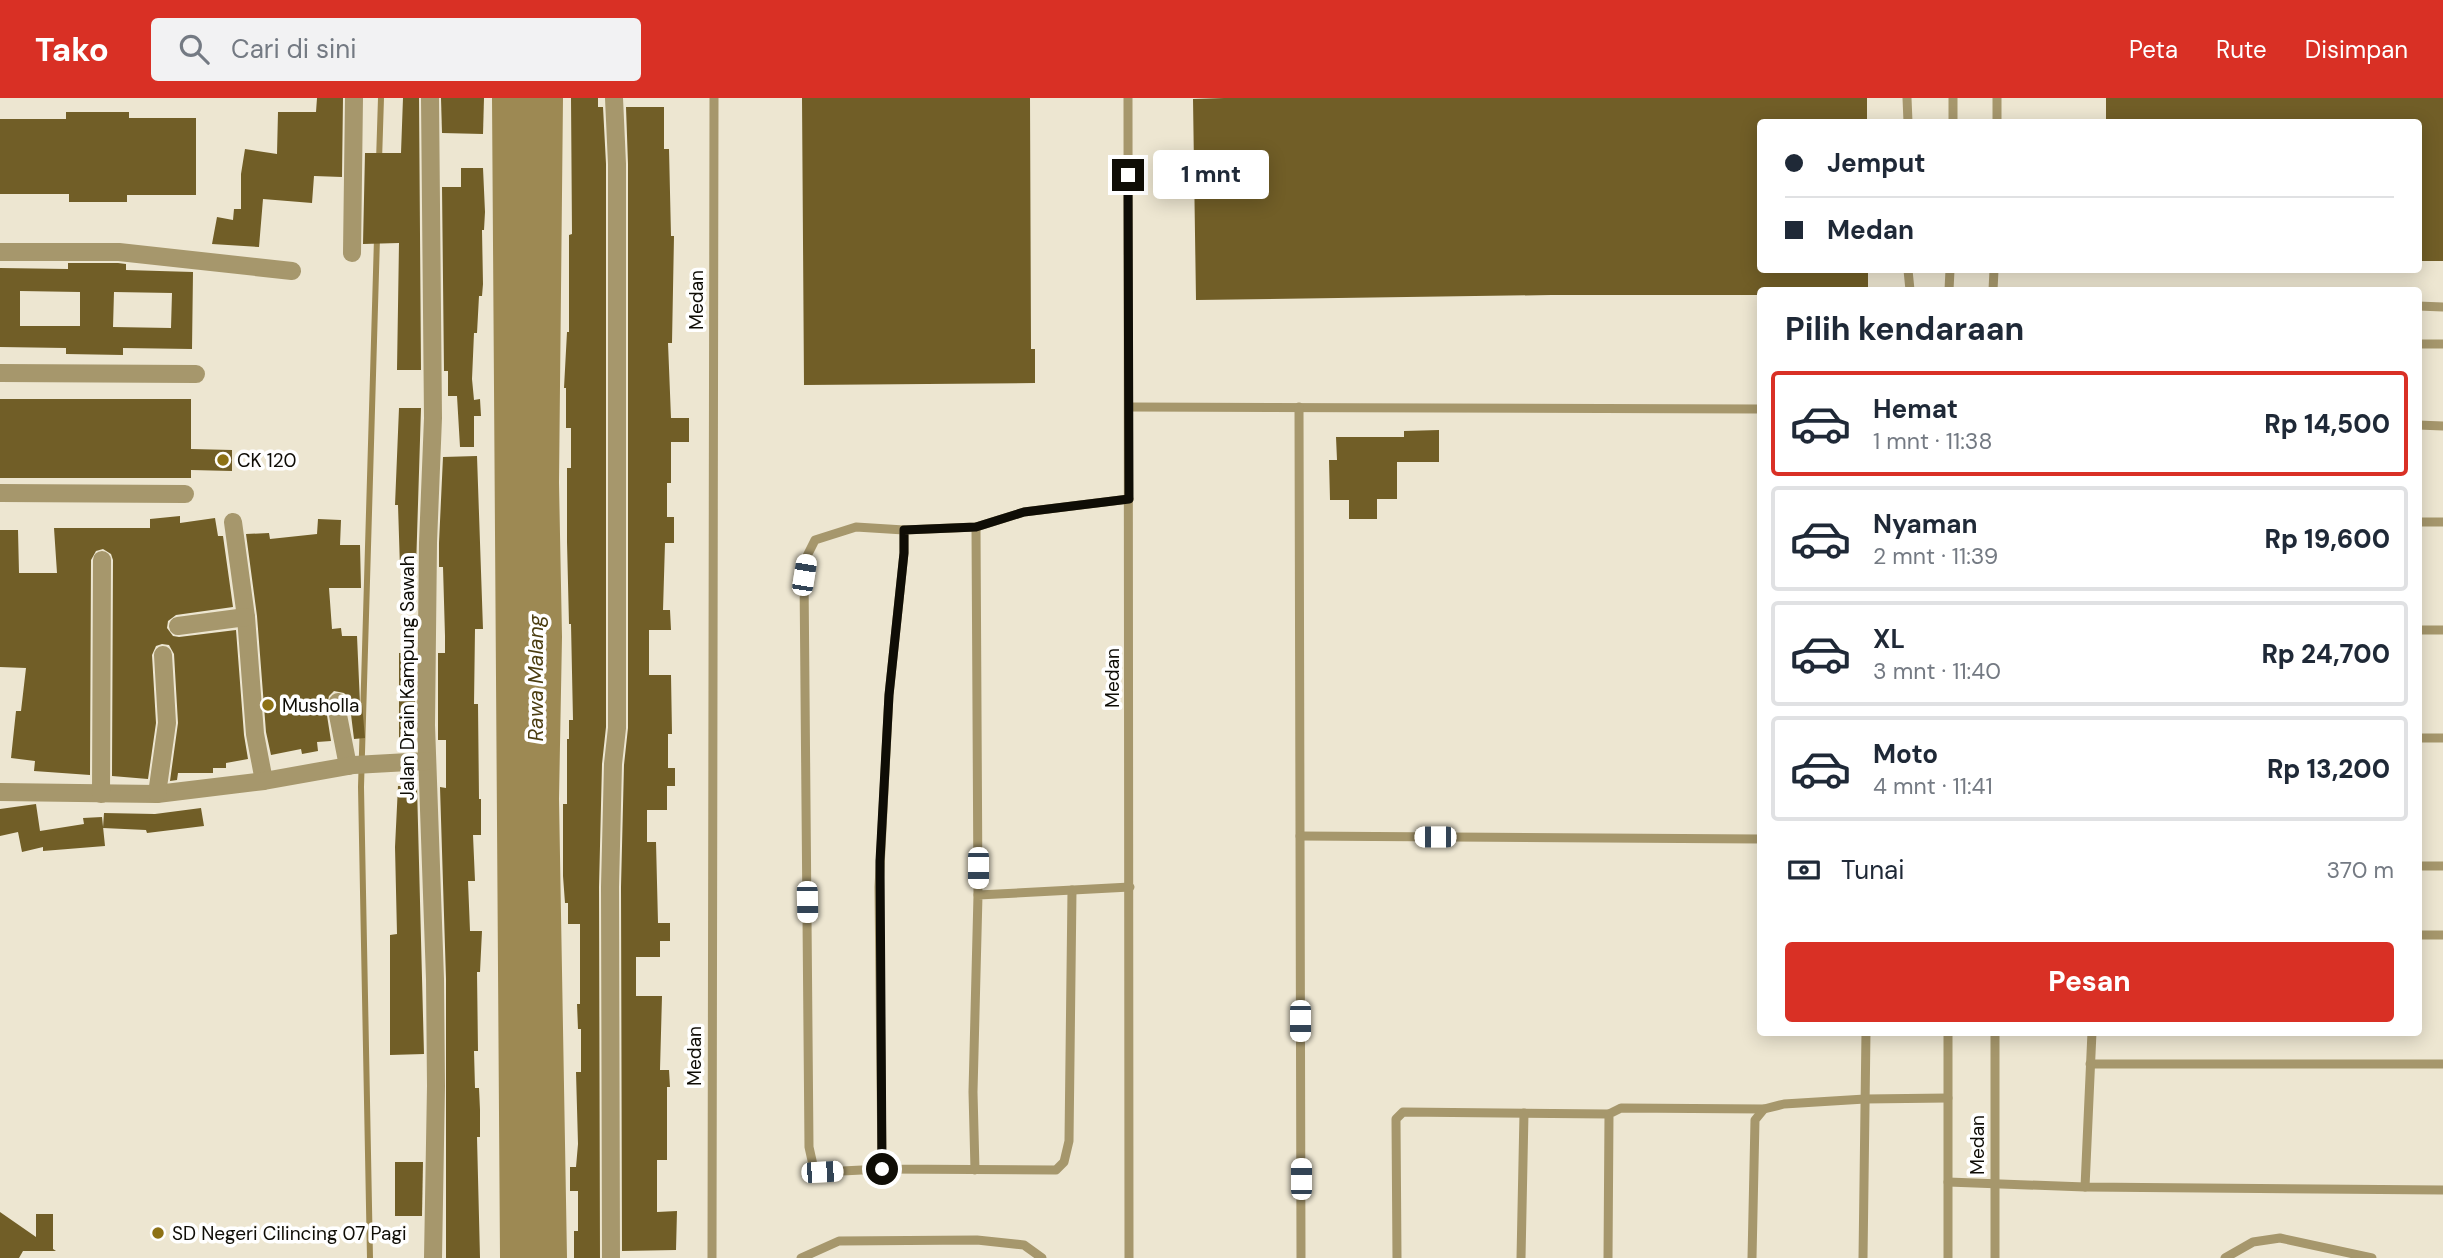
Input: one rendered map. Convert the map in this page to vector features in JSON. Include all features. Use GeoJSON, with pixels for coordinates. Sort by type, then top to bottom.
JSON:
{"type":"FeatureCollection","features":[{"type":"Feature","properties":{"kind":"street"},"geometry":{"type":"LineString","coordinates":[[352,253],[354,98]]}},
{"type":"Feature","properties":{"kind":"street","name":"Jalan Drain Kampung Sawah"},"geometry":{"type":"LineString","coordinates":[[430,98],[433,418],[428,543],[427,761],[436,1019],[433,1258]]}},
{"type":"Feature","properties":{"kind":"street"},"geometry":{"type":"LineString","coordinates":[[611,1258],[610,887],[613,764],[617,728],[617,164],[614,98]]}},
{"type":"Feature","properties":{"kind":"street"},"geometry":{"type":"LineString","coordinates":[[0,252],[120,252],[292,271]]}},
{"type":"Feature","properties":{"kind":"street"},"geometry":{"type":"LineString","coordinates":[[0,373],[196,374]]}},
{"type":"Feature","properties":{"kind":"street"},"geometry":{"type":"LineString","coordinates":[[0,493],[185,494]]}},
{"type":"Feature","properties":{"kind":"street"},"geometry":{"type":"LineString","coordinates":[[233,523],[246,617],[255,734],[264,781]]}},
{"type":"Feature","properties":{"kind":"street"},"geometry":{"type":"LineString","coordinates":[[101,794],[102,560]]}},
{"type":"Feature","properties":{"kind":"street"},"geometry":{"type":"LineString","coordinates":[[178,626],[246,617]]}},
{"type":"Feature","properties":{"kind":"street"},"geometry":{"type":"LineString","coordinates":[[157,794],[167,723],[163,655]]}},
{"type":"Feature","properties":{"kind":"street"},"geometry":{"type":"LineString","coordinates":[[338,702],[337,710],[351,766]]}},
{"type":"Feature","properties":{"kind":"street"},"geometry":{"type":"LineString","coordinates":[[0,792],[157,794],[264,781],[351,766],[427,761]]}},
{"type":"Feature","properties":{"kind":"lane","name":"Medan"},"geometry":{"type":"LineString","coordinates":[[712,1258],[714,98]]}},
{"type":"Feature","properties":{"kind":"lane","name":"Medan"},"geometry":{"type":"LineString","coordinates":[[1128,98],[1129,1258]]}},
{"type":"Feature","properties":{"kind":"lane"},"geometry":{"type":"LineString","coordinates":[[1907,98],[1908,119]]}},
{"type":"Feature","properties":{"kind":"lane"},"geometry":{"type":"LineString","coordinates":[[1953,119],[1954,98]]}},
{"type":"Feature","properties":{"kind":"lane"},"geometry":{"type":"LineString","coordinates":[[1997,98],[1997,119]]}},
{"type":"Feature","properties":{"kind":"lane"},"geometry":{"type":"LineString","coordinates":[[2422,306],[2443,307]]}},
{"type":"Feature","properties":{"kind":"lane"},"geometry":{"type":"LineString","coordinates":[[2422,344],[2443,344]]}},
{"type":"Feature","properties":{"kind":"lane"},"geometry":{"type":"LineString","coordinates":[[1129,407],[1757,409]]}},
{"type":"Feature","properties":{"kind":"lane"},"geometry":{"type":"LineString","coordinates":[[1299,407],[1301,1258]]}},
{"type":"Feature","properties":{"kind":"lane"},"geometry":{"type":"LineString","coordinates":[[2422,425],[2443,426]]}},
{"type":"Feature","properties":{"kind":"lane"},"geometry":{"type":"LineString","coordinates":[[1072,890],[1069,1141],[1063,1162],[1056,1170],[882,1169],[822,1172],[813,1165],[809,1147],[804,575],[807,556],[815,540],[856,527],[904,530],[976,527],[1024,512],[1129,499]]}},
{"type":"Feature","properties":{"kind":"lane"},"geometry":{"type":"LineString","coordinates":[[2422,522],[2443,522]]}},
{"type":"Feature","properties":{"kind":"lane"},"geometry":{"type":"LineString","coordinates":[[975,1170],[973,1051],[978,895],[976,527]]}},
{"type":"Feature","properties":{"kind":"lane"},"geometry":{"type":"LineString","coordinates":[[882,1169],[880,861],[889,695],[904,530]]}},
{"type":"Feature","properties":{"kind":"lane"},"geometry":{"type":"LineString","coordinates":[[2422,631],[2443,630]]}},
{"type":"Feature","properties":{"kind":"lane"},"geometry":{"type":"LineString","coordinates":[[2422,738],[2443,738]]}},
{"type":"Feature","properties":{"kind":"lane"},"geometry":{"type":"LineString","coordinates":[[1300,836],[1757,839]]}},
{"type":"Feature","properties":{"kind":"lane"},"geometry":{"type":"LineString","coordinates":[[2422,866],[2443,866]]}},
{"type":"Feature","properties":{"kind":"lane"},"geometry":{"type":"LineString","coordinates":[[978,895],[1130,887]]}},
{"type":"Feature","properties":{"kind":"lane"},"geometry":{"type":"LineString","coordinates":[[2422,935],[2443,935]]}},
{"type":"Feature","properties":{"kind":"lane"},"geometry":{"type":"LineString","coordinates":[[1863,1258],[1866,1036]]}},
{"type":"Feature","properties":{"kind":"lane"},"geometry":{"type":"LineString","coordinates":[[1948,1036],[1948,1258]]}},
{"type":"Feature","properties":{"kind":"lane","name":"Medan"},"geometry":{"type":"LineString","coordinates":[[1995,1036],[1995,1258]]}},
{"type":"Feature","properties":{"kind":"lane"},"geometry":{"type":"LineString","coordinates":[[2085,1187],[2092,1036]]}},
{"type":"Feature","properties":{"kind":"lane"},"geometry":{"type":"LineString","coordinates":[[2091,1064],[2443,1064]]}},
{"type":"Feature","properties":{"kind":"lane"},"geometry":{"type":"LineString","coordinates":[[1398,1258],[1395,1119],[1403,1112],[1609,1114],[1621,1108],[1764,1109],[1784,1104],[1948,1098]]}},
{"type":"Feature","properties":{"kind":"lane"},"geometry":{"type":"LineString","coordinates":[[1752,1258],[1755,1121],[1764,1109]]}},
{"type":"Feature","properties":{"kind":"lane"},"geometry":{"type":"LineString","coordinates":[[1521,1258],[1524,1113]]}},
{"type":"Feature","properties":{"kind":"lane"},"geometry":{"type":"LineString","coordinates":[[1608,1258],[1609,1114]]}},
{"type":"Feature","properties":{"kind":"lane"},"geometry":{"type":"LineString","coordinates":[[1948,1182],[2085,1187],[2443,1189]]}},
{"type":"Feature","properties":{"kind":"lane"},"geometry":{"type":"LineString","coordinates":[[2225,1258],[2253,1242],[2280,1238],[2372,1258]]}},
{"type":"Feature","properties":{"kind":"lane"},"geometry":{"type":"LineString","coordinates":[[801,1258],[839,1241],[977,1240],[1024,1245],[1042,1258]]}},
{"type":"Feature","properties":{"kind":"water","name":"Rawa Malang"},"geometry":{"type":"Polygon","coordinates":[[[492,98],[563,98],[559,799],[567,1258],[500,1258],[492,98]]]}},
{"type":"Feature","properties":{"kind":"building"},"geometry":{"type":"Polygon","coordinates":[[[317,98],[343,98],[342,177],[314,176],[312,203],[263,199],[259,247],[212,244],[217,217],[233,220],[234,209],[241,209],[241,174],[245,149],[277,154],[278,112],[316,112],[317,98]]]}},
{"type":"Feature","properties":{"kind":"building"},"geometry":{"type":"Polygon","coordinates":[[[403,98],[419,98],[421,370],[397,370],[399,243],[363,244],[365,153],[401,153],[403,98]]]}},
{"type":"Feature","properties":{"kind":"building"},"geometry":{"type":"Polygon","coordinates":[[[441,98],[484,98],[483,134],[442,133],[441,98]]]}},
{"type":"Feature","properties":{"kind":"building"},"geometry":{"type":"Polygon","coordinates":[[[571,98],[598,98],[598,107],[603,107],[606,164],[606,727],[602,764],[599,887],[600,1258],[574,1258],[574,1231],[578,1231],[578,1191],[570,1191],[570,1167],[576,1167],[578,1144],[576,1072],[581,1072],[581,1029],[578,1029],[577,1004],[580,1004],[580,924],[568,924],[568,903],[565,903],[563,876],[563,804],[567,804],[567,739],[569,720],[573,720],[567,542],[567,468],[571,468],[571,428],[566,428],[564,388],[569,332],[569,235],[572,234],[571,98]]]}},
{"type":"Feature","properties":{"kind":"building"},"geometry":{"type":"Polygon","coordinates":[[[802,98],[1030,98],[1031,349],[1035,349],[1035,383],[804,385],[802,98]]]}},
{"type":"Feature","properties":{"kind":"building"},"geometry":{"type":"Polygon","coordinates":[[[1867,98],[1867,119],[1757,119],[1757,273],[1868,273],[1868,287],[1757,287],[1757,295],[1196,300],[1193,99],[1867,98]]]}},
{"type":"Feature","properties":{"kind":"building"},"geometry":{"type":"Polygon","coordinates":[[[2106,98],[2443,98],[2443,261],[2422,261],[2422,119],[2106,119],[2106,98]]]}},
{"type":"Feature","properties":{"kind":"building"},"geometry":{"type":"Polygon","coordinates":[[[626,107],[664,107],[664,149],[669,149],[671,236],[674,236],[672,343],[668,343],[671,418],[689,418],[689,442],[671,442],[671,483],[667,483],[667,517],[674,517],[674,543],[665,543],[663,610],[670,610],[671,630],[649,630],[649,675],[671,675],[672,734],[668,734],[668,768],[675,768],[675,786],[667,786],[667,810],[647,810],[647,842],[656,842],[658,923],[670,923],[670,941],[660,941],[660,957],[636,957],[636,996],[662,996],[660,1070],[669,1070],[670,1087],[667,1087],[667,1160],[657,1160],[657,1212],[677,1211],[676,1250],[622,1251],[621,887],[624,765],[628,728],[626,107]]]}},
{"type":"Feature","properties":{"kind":"building"},"geometry":{"type":"Polygon","coordinates":[[[66,112],[129,112],[129,118],[196,118],[196,195],[127,195],[127,202],[69,202],[69,194],[0,194],[0,119],[66,119],[66,112]]]}},
{"type":"Feature","properties":{"kind":"building"},"geometry":{"type":"Polygon","coordinates":[[[461,168],[483,168],[483,284],[482,296],[479,296],[477,333],[474,333],[472,379],[474,400],[480,399],[481,416],[474,416],[474,447],[460,447],[457,396],[448,396],[448,371],[444,371],[442,187],[461,187],[461,168]]]}},
{"type":"Feature","properties":{"kind":"building"},"geometry":{"type":"Polygon","coordinates":[[[68,263],[118,263],[126,264],[126,270],[193,272],[192,349],[123,348],[123,355],[66,354],[66,348],[0,347],[0,268],[68,269],[68,263]],[[20,291],[20,326],[80,326],[80,292],[20,291]],[[114,292],[113,327],[171,328],[172,293],[114,292]]]}},
{"type":"Feature","properties":{"kind":"building"},"geometry":{"type":"Polygon","coordinates":[[[0,399],[191,399],[191,449],[232,450],[232,471],[191,470],[191,478],[0,478],[0,399]]]}},
{"type":"Feature","properties":{"kind":"building"},"geometry":{"type":"Polygon","coordinates":[[[399,408],[421,408],[416,568],[400,568],[398,505],[395,505],[399,408]]]}},
{"type":"Feature","properties":{"kind":"building"},"geometry":{"type":"Polygon","coordinates":[[[1439,430],[1439,462],[1397,462],[1397,499],[1377,499],[1377,519],[1349,519],[1349,500],[1330,500],[1329,460],[1337,460],[1336,437],[1404,437],[1404,431],[1439,430]]]}},
{"type":"Feature","properties":{"kind":"building"},"geometry":{"type":"Polygon","coordinates":[[[477,456],[483,629],[475,629],[474,704],[478,704],[481,835],[473,835],[475,881],[468,881],[470,931],[482,931],[480,972],[477,972],[478,1051],[474,1051],[475,1088],[479,1088],[480,1110],[480,1137],[477,1137],[480,1258],[446,1258],[446,979],[440,787],[446,788],[446,740],[438,740],[438,653],[445,653],[445,636],[443,567],[439,567],[439,543],[443,457],[477,456]]]}},
{"type":"Feature","properties":{"kind":"building"},"geometry":{"type":"Polygon","coordinates":[[[180,516],[180,523],[215,518],[218,536],[223,536],[233,607],[176,615],[168,621],[167,628],[173,636],[179,637],[236,630],[248,759],[226,763],[226,768],[213,768],[213,773],[178,773],[177,780],[170,781],[178,723],[174,654],[169,645],[162,644],[156,646],[152,655],[156,723],[148,779],[112,776],[113,560],[111,554],[103,549],[96,551],[91,560],[90,775],[34,771],[35,761],[11,758],[16,711],[21,711],[26,668],[0,667],[0,530],[18,530],[19,573],[57,573],[54,528],[150,528],[150,519],[180,516]]]}},
{"type":"Feature","properties":{"kind":"building"},"geometry":{"type":"Polygon","coordinates":[[[318,519],[341,520],[340,545],[360,545],[361,588],[329,588],[332,629],[341,628],[342,636],[357,636],[360,704],[365,738],[354,739],[349,698],[344,693],[334,691],[329,696],[326,709],[331,741],[317,742],[318,751],[302,754],[301,749],[271,755],[266,732],[257,616],[246,534],[269,533],[270,539],[317,534],[318,519]]]}},
{"type":"Feature","properties":{"kind":"building"},"geometry":{"type":"Polygon","coordinates":[[[399,653],[415,653],[415,741],[399,741],[399,653]]]}},
{"type":"Feature","properties":{"kind":"building"},"geometry":{"type":"Polygon","coordinates":[[[398,786],[417,786],[424,1054],[390,1055],[390,935],[397,934],[395,847],[398,786]]]}},
{"type":"Feature","properties":{"kind":"building"},"geometry":{"type":"Polygon","coordinates":[[[36,804],[40,831],[84,824],[83,818],[102,817],[105,846],[43,851],[43,847],[22,852],[18,832],[0,836],[0,809],[36,804]]]}},
{"type":"Feature","properties":{"kind":"building"},"geometry":{"type":"Polygon","coordinates":[[[201,808],[204,826],[147,833],[146,830],[103,828],[104,813],[155,814],[201,808]]]}},
{"type":"Feature","properties":{"kind":"building"},"geometry":{"type":"Polygon","coordinates":[[[395,1162],[423,1162],[422,1216],[395,1216],[395,1162]]]}},
{"type":"Feature","properties":{"kind":"building"},"geometry":{"type":"Polygon","coordinates":[[[0,1212],[36,1237],[36,1214],[53,1214],[53,1249],[56,1251],[23,1251],[19,1258],[0,1258],[0,1212]]]}},
{"type":"Feature","properties":{"kind":"waterway"},"geometry":{"type":"LineString","coordinates":[[379,161],[381,98]]}},
{"type":"Feature","properties":{"kind":"waterway"},"geometry":{"type":"LineString","coordinates":[[370,1258],[361,787],[377,238]]}},
{"type":"Feature","properties":{"kind":"place","name":"CK 120"},"geometry":{"type":"Point","coordinates":[223,460]}},
{"type":"Feature","properties":{"kind":"place","name":"Musholla"},"geometry":{"type":"Point","coordinates":[268,705]}},
{"type":"Feature","properties":{"kind":"place","name":"SD Negeri Cilincing 07 Pagi"},"geometry":{"type":"Point","coordinates":[158,1233]}},
{"type":"Feature","properties":{"kind":"route"},"geometry":{"type":"LineString","coordinates":[[882,1169],[879,887],[889,695],[904,530],[976,527],[1024,512],[1129,499],[1128,175]]}}]}
